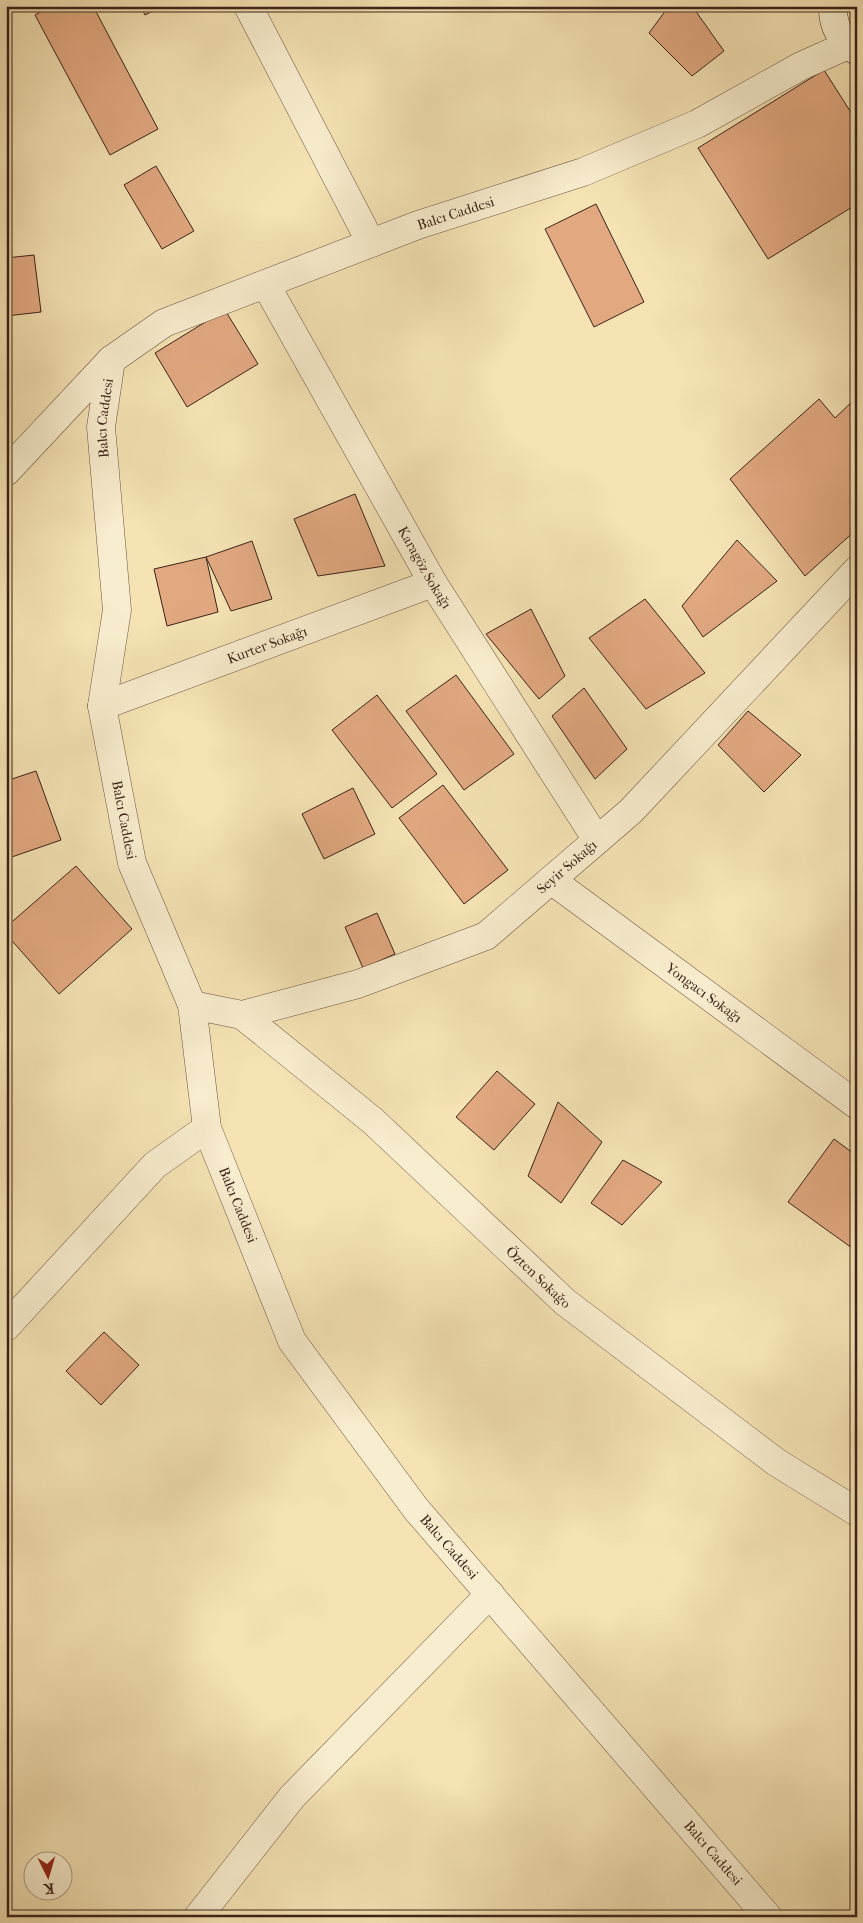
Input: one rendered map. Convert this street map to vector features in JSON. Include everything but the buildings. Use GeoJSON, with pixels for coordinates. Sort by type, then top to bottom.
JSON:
{"type":"FeatureCollection","features":[{"type":"Feature","properties":{"kind":"street"},"geometry":{"type":"LineString","coordinates":[[248,6],[371,244]]}},
{"type":"Feature","properties":{"kind":"street"},"geometry":{"type":"LineString","coordinates":[[833,6],[834,22],[839,34],[852,48]]}},
{"type":"Feature","properties":{"kind":"street","name":"Balcı Caddesi"},"geometry":{"type":"LineString","coordinates":[[768,1917],[416,1509],[292,1341],[207,1128],[192,1005],[132,863],[102,706],[117,610],[101,427],[111,360],[164,323],[418,225],[583,172],[697,124],[801,66],[852,48]]}},
{"type":"Feature","properties":{"kind":"street","name":"Karagöz Sokağı"},"geometry":{"type":"LineString","coordinates":[[266,285],[433,583],[596,840]]}},
{"type":"Feature","properties":{"kind":"street"},"geometry":{"type":"LineString","coordinates":[[6,472],[111,360]]}},
{"type":"Feature","properties":{"kind":"street","name":"Seyir Sokağı"},"geometry":{"type":"LineString","coordinates":[[192,1005],[242,1015],[358,984],[486,936],[631,811],[857,570]]}},
{"type":"Feature","properties":{"kind":"street","name":"Kurter Sokağı"},"geometry":{"type":"LineString","coordinates":[[102,706],[433,583]]}},
{"type":"Feature","properties":{"kind":"street","name":"Yongacı Sokağı"},"geometry":{"type":"LineString","coordinates":[[552,880],[857,1105]]}},
{"type":"Feature","properties":{"kind":"street","name":"Özten Sokağo"},"geometry":{"type":"LineString","coordinates":[[242,1015],[373,1121],[565,1302],[776,1462],[857,1512]]}},
{"type":"Feature","properties":{"kind":"street"},"geometry":{"type":"LineString","coordinates":[[6,1327],[155,1165],[207,1128]]}},
{"type":"Feature","properties":{"kind":"street"},"geometry":{"type":"LineString","coordinates":[[198,1917],[292,1798],[490,1594]]}}]}
